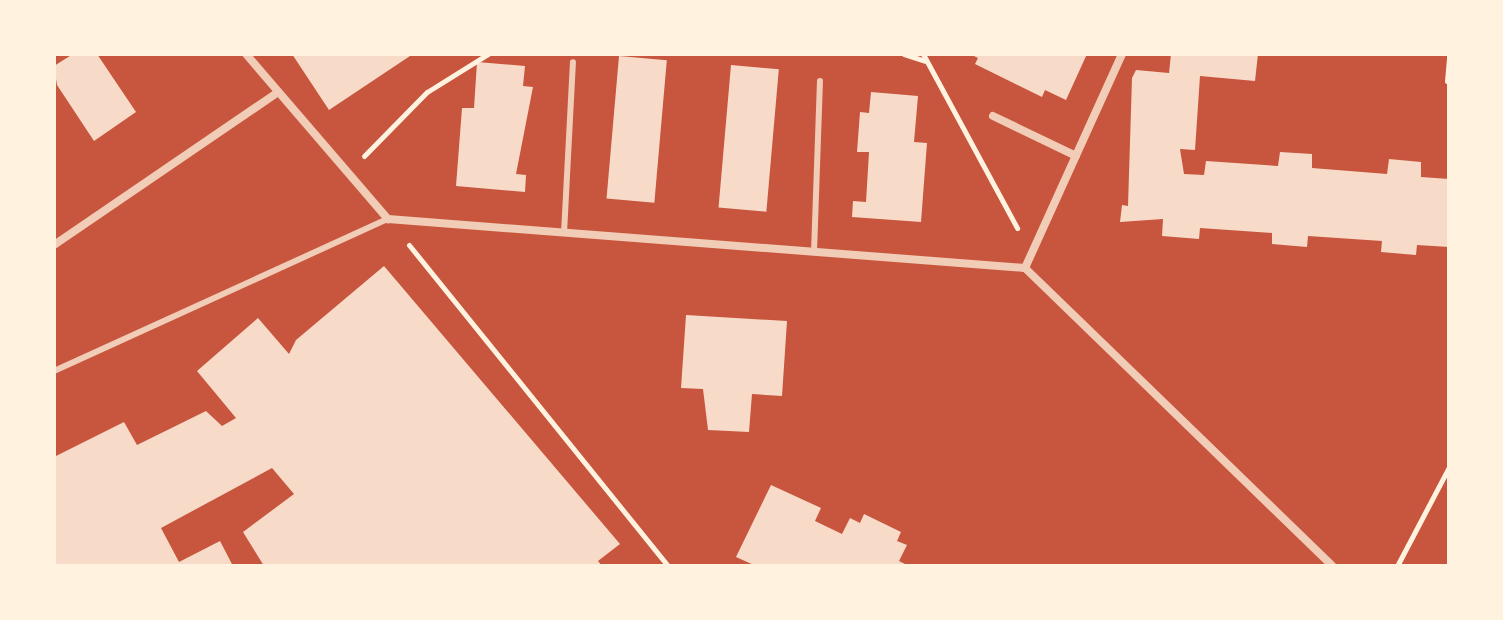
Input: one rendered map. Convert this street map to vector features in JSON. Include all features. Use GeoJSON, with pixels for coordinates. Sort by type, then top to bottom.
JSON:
{"type":"FeatureCollection","features":[{"type":"Feature","properties":{"kind":"street"},"geometry":{"type":"LineString","coordinates":[[246,54],[388,219],[1025,268],[1098,331],[1332,566]]}},
{"type":"Feature","properties":{"kind":"street"},"geometry":{"type":"LineString","coordinates":[[1025,268],[1122,54]]}},
{"type":"Feature","properties":{"kind":"street"},"geometry":{"type":"LineString","coordinates":[[54,245],[278,92]]}},
{"type":"Feature","properties":{"kind":"street"},"geometry":{"type":"LineString","coordinates":[[993,116],[1076,156]]}},
{"type":"Feature","properties":{"kind":"lane"},"geometry":{"type":"LineString","coordinates":[[564,233],[573,62]]}},
{"type":"Feature","properties":{"kind":"lane"},"geometry":{"type":"LineString","coordinates":[[814,252],[820,81]]}},
{"type":"Feature","properties":{"kind":"lane"},"geometry":{"type":"LineString","coordinates":[[54,371],[388,219]]}},
{"type":"Feature","properties":{"kind":"path"},"geometry":{"type":"LineString","coordinates":[[350,175],[427,92],[488,54]]}},
{"type":"Feature","properties":{"kind":"path"},"geometry":{"type":"LineString","coordinates":[[904,54],[926,61]]}},
{"type":"Feature","properties":{"kind":"path"},"geometry":{"type":"LineString","coordinates":[[923,54],[1032,253]]}},
{"type":"Feature","properties":{"kind":"path"},"geometry":{"type":"LineString","coordinates":[[1447,81],[1449,59]]}},
{"type":"Feature","properties":{"kind":"path"},"geometry":{"type":"LineString","coordinates":[[388,219],[668,566]]}},
{"type":"Feature","properties":{"kind":"path"},"geometry":{"type":"LineString","coordinates":[[1397,566],[1449,467]]}},
{"type":"Feature","properties":{"kind":"building"},"geometry":{"type":"Polygon","coordinates":[[[73,54],[97,54],[136,112],[94,141],[57,85],[54,66],[73,54]]]}},
{"type":"Feature","properties":{"kind":"building"},"geometry":{"type":"Polygon","coordinates":[[[292,54],[413,54],[329,110],[292,54]]]}},
{"type":"Feature","properties":{"kind":"building"},"geometry":{"type":"Polygon","coordinates":[[[970,54],[1087,54],[1066,100],[1045,90],[1042,97],[975,64],[978,58],[970,54]]]}},
{"type":"Feature","properties":{"kind":"building"},"geometry":{"type":"Polygon","coordinates":[[[1171,54],[1258,54],[1255,81],[1200,76],[1195,150],[1180,149],[1184,174],[1204,175],[1206,161],[1278,166],[1280,152],[1312,154],[1312,168],[1387,174],[1389,159],[1421,162],[1421,177],[1449,179],[1449,247],[1417,245],[1416,255],[1381,252],[1382,241],[1308,236],[1307,247],[1272,244],[1272,233],[1200,228],[1199,239],[1162,236],[1163,219],[1120,222],[1122,205],[1128,206],[1132,78],[1136,70],[1169,73],[1171,54]]]}},
{"type":"Feature","properties":{"kind":"building"},"geometry":{"type":"Polygon","coordinates":[[[619,56],[667,60],[654,203],[607,198],[619,56]]]}},
{"type":"Feature","properties":{"kind":"building"},"geometry":{"type":"Polygon","coordinates":[[[477,62],[525,66],[523,86],[533,87],[516,174],[526,175],[525,192],[456,186],[462,108],[474,108],[477,62]]]}},
{"type":"Feature","properties":{"kind":"building"},"geometry":{"type":"Polygon","coordinates":[[[731,65],[779,69],[766,212],[719,207],[731,65]]]}},
{"type":"Feature","properties":{"kind":"building"},"geometry":{"type":"Polygon","coordinates":[[[871,92],[918,96],[914,142],[927,143],[921,222],[852,217],[853,201],[866,202],[869,152],[857,152],[860,112],[869,113],[871,92]]]}},
{"type":"Feature","properties":{"kind":"building"},"geometry":{"type":"Polygon","coordinates":[[[384,266],[620,544],[598,561],[602,566],[264,566],[243,532],[294,494],[272,468],[161,528],[179,562],[220,541],[233,566],[54,566],[54,457],[124,422],[137,445],[206,411],[222,426],[236,418],[197,371],[258,318],[289,354],[296,340],[384,266]]]}},
{"type":"Feature","properties":{"kind":"building"},"geometry":{"type":"Polygon","coordinates":[[[686,315],[787,321],[782,396],[752,394],[749,432],[708,430],[703,389],[681,388],[686,315]]]}},
{"type":"Feature","properties":{"kind":"building"},"geometry":{"type":"Polygon","coordinates":[[[771,485],[821,508],[815,521],[842,534],[850,518],[860,523],[864,514],[901,532],[897,541],[907,545],[899,561],[909,566],[756,566],[736,557],[771,485]]]}}]}
